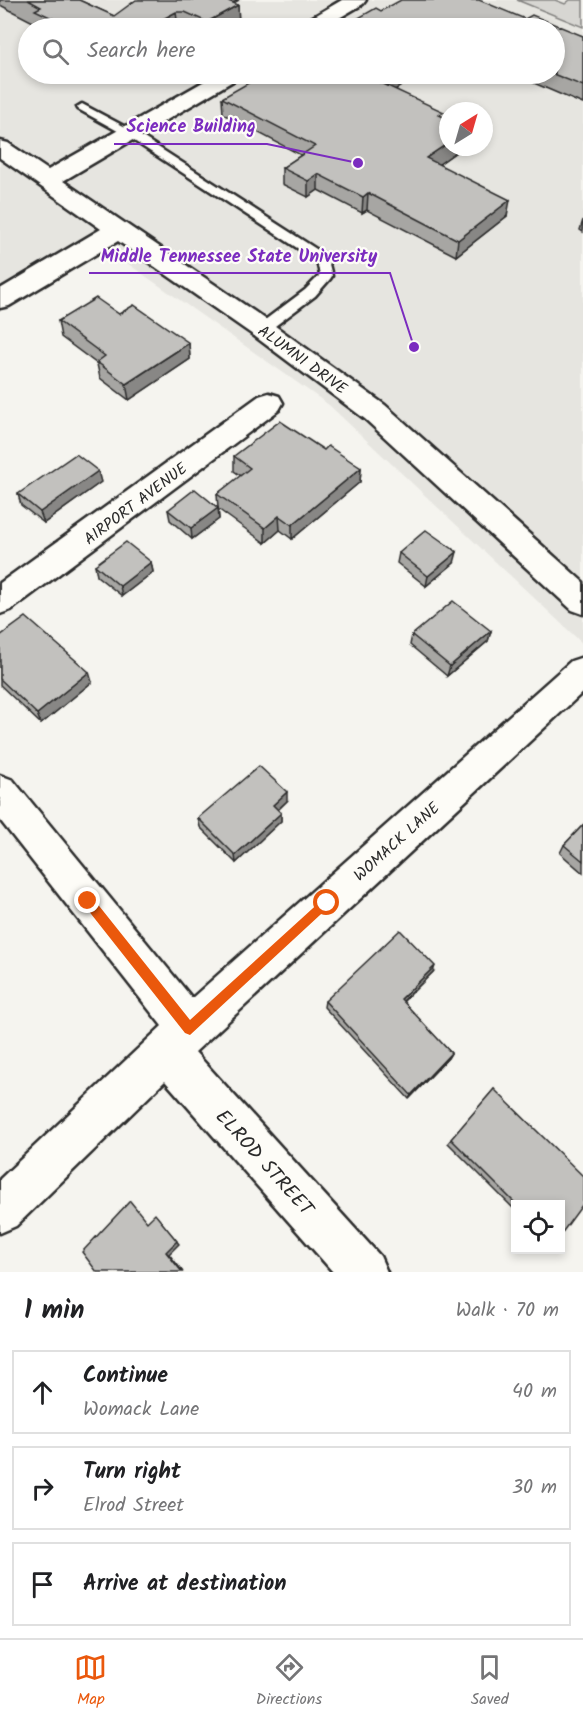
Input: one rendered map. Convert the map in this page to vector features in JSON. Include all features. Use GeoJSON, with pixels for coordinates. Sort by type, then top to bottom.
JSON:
{"type":"FeatureCollection","features":[{"type":"Feature","properties":{"kind":"street"},"geometry":{"type":"LineString","coordinates":[[325,18],[356,0]]}},
{"type":"Feature","properties":{"kind":"street"},"geometry":{"type":"LineString","coordinates":[[48,180],[214,84]]}},
{"type":"Feature","properties":{"kind":"street","name":"ALUMNI DRIVE"},"geometry":{"type":"LineString","coordinates":[[0,148],[262,329],[375,412],[583,601]]}},
{"type":"Feature","properties":{"kind":"street"},"geometry":{"type":"LineString","coordinates":[[0,300],[118,230]]}},
{"type":"Feature","properties":{"kind":"street","name":"AIRPORT AVENUE"},"geometry":{"type":"LineString","coordinates":[[0,601],[269,404]]}},
{"type":"Feature","properties":{"kind":"street","name":"WOMACK LANE"},"geometry":{"type":"LineString","coordinates":[[0,1210],[178,1040],[583,671]]}},
{"type":"Feature","properties":{"kind":"street","name":"ELROD STREET"},"geometry":{"type":"LineString","coordinates":[[0,792],[178,1040],[364,1272]]}},
{"type":"Feature","properties":{"kind":"lane"},"geometry":{"type":"LineString","coordinates":[[82,107],[129,133],[323,259],[326,276],[310,293],[262,329]]}},
{"type":"Feature","properties":{"kind":"shaded area"},"geometry":{"type":"Polygon","coordinates":[[[0,0],[583,0],[583,644],[329,405],[90,237],[0,288],[0,0]]]}},
{"type":"Feature","properties":{"kind":"shaded area"},"geometry":{"type":"Polygon","coordinates":[[[517,0],[555,0],[565,4],[570,0],[583,0],[583,27],[517,0]]]}},
{"type":"Feature","properties":{"kind":"building"},"geometry":{"type":"Polygon","coordinates":[[[28,0],[79,0],[114,16],[136,0],[226,0],[238,5],[214,18],[198,18],[185,12],[176,12],[165,18],[52,18],[35,10],[41,7],[28,0]]]}},
{"type":"Feature","properties":{"kind":"building"},"geometry":{"type":"Polygon","coordinates":[[[401,0],[479,0],[523,18],[358,18],[376,8],[381,11],[401,0]]]}},
{"type":"Feature","properties":{"kind":"building"},"geometry":{"type":"Polygon","coordinates":[[[565,29],[583,36],[583,86],[565,79],[565,29]]]}},
{"type":"Feature","properties":{"kind":"building"},"geometry":{"type":"Polygon","coordinates":[[[246,84],[383,84],[439,110],[439,149],[426,158],[510,200],[458,240],[368,193],[363,197],[318,174],[308,181],[282,168],[315,146],[222,98],[246,84]]]}},
{"type":"Feature","properties":{"kind":"building"},"geometry":{"type":"Polygon","coordinates":[[[96,298],[119,314],[134,305],[189,343],[126,384],[97,362],[105,356],[58,321],[96,298]]]}},
{"type":"Feature","properties":{"kind":"building"},"geometry":{"type":"Polygon","coordinates":[[[280,421],[324,450],[328,446],[361,468],[292,525],[279,516],[265,528],[217,494],[250,468],[234,456],[280,421]]]}},
{"type":"Feature","properties":{"kind":"building"},"geometry":{"type":"Polygon","coordinates":[[[76,454],[98,471],[40,512],[18,494],[76,454]]]}},
{"type":"Feature","properties":{"kind":"building"},"geometry":{"type":"Polygon","coordinates":[[[195,489],[218,508],[191,528],[168,510],[195,489]]]}},
{"type":"Feature","properties":{"kind":"building"},"geometry":{"type":"Polygon","coordinates":[[[426,530],[457,552],[428,576],[399,553],[426,530]]]}},
{"type":"Feature","properties":{"kind":"building"},"geometry":{"type":"Polygon","coordinates":[[[126,542],[151,562],[120,586],[95,565],[126,542]]]}},
{"type":"Feature","properties":{"kind":"building"},"geometry":{"type":"Polygon","coordinates":[[[453,601],[491,631],[450,666],[412,635],[453,601]]]}},
{"type":"Feature","properties":{"kind":"building"},"geometry":{"type":"Polygon","coordinates":[[[26,617],[89,672],[37,714],[0,679],[0,636],[26,617]]]}},
{"type":"Feature","properties":{"kind":"building"},"geometry":{"type":"Polygon","coordinates":[[[259,766],[287,792],[273,805],[281,813],[235,855],[198,818],[259,766]]]}},
{"type":"Feature","properties":{"kind":"building"},"geometry":{"type":"Polygon","coordinates":[[[583,825],[583,861],[564,845],[583,825]]]}},
{"type":"Feature","properties":{"kind":"building"},"geometry":{"type":"Polygon","coordinates":[[[400,930],[435,966],[401,999],[451,1053],[411,1095],[325,1001],[400,930]]]}},
{"type":"Feature","properties":{"kind":"building"},"geometry":{"type":"Polygon","coordinates":[[[494,1089],[583,1176],[583,1204],[565,1229],[565,1200],[512,1200],[451,1139],[494,1089]]]}},
{"type":"Feature","properties":{"kind":"building"},"geometry":{"type":"Polygon","coordinates":[[[130,1201],[147,1222],[155,1214],[177,1241],[166,1252],[182,1272],[97,1272],[82,1252],[130,1201]]]}},
{"type":"Feature","properties":{"kind":"place","name":"Science Building"},"geometry":{"type":"Point","coordinates":[358,163]}},
{"type":"Feature","properties":{"kind":"place","name":"Middle Tennessee State University"},"geometry":{"type":"Point","coordinates":[414,347]}},
{"type":"Feature","properties":{"kind":"route"},"geometry":{"type":"LineString","coordinates":[[88,901],[190,1029],[327,903]]}}]}
